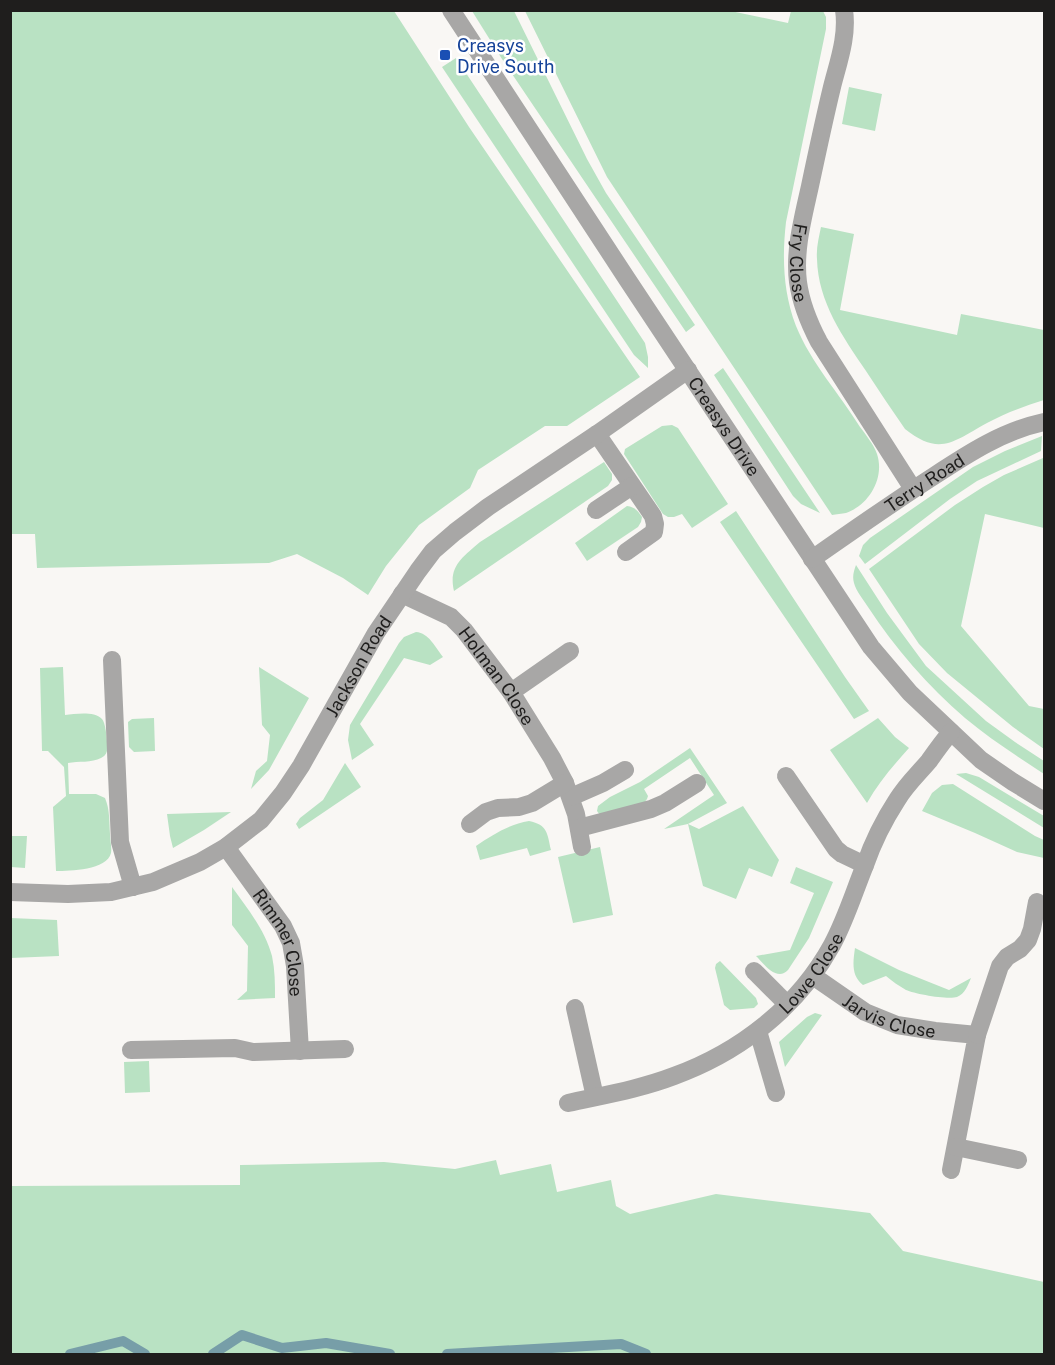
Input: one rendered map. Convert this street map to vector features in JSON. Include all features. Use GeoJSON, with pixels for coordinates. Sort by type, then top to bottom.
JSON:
{"type":"FeatureCollection","features":[{"type":"Feature","properties":{"kind":"street","name":"Creasys Drive"},"geometry":{"type":"LineString","coordinates":[[451,10],[871,647],[910,693],[981,760],[1044,801]]}},
{"type":"Feature","properties":{"kind":"street","name":"Fry Close"},"geometry":{"type":"LineString","coordinates":[[844,10],[845,30],[800,234],[798,281],[803,306],[819,342],[913,489]]}},
{"type":"Feature","properties":{"kind":"street","name":"Jackson Road"},"geometry":{"type":"LineString","coordinates":[[10,892],[68,894],[111,892],[153,882],[176,873],[226,847],[261,820],[283,793],[301,766],[376,633],[433,551],[488,507],[688,370]]}},
{"type":"Feature","properties":{"kind":"street","name":"Terry Road"},"geometry":{"type":"LineString","coordinates":[[812,559],[977,448],[1029,425],[1044,422]]}},
{"type":"Feature","properties":{"kind":"street"},"geometry":{"type":"LineString","coordinates":[[597,434],[653,516],[655,524],[654,532],[626,552]]}},
{"type":"Feature","properties":{"kind":"street"},"geometry":{"type":"LineString","coordinates":[[596,510],[632,486]]}},
{"type":"Feature","properties":{"kind":"street","name":"Holman Close"},"geometry":{"type":"LineString","coordinates":[[402,594],[451,617],[465,630],[511,692],[552,758],[568,790],[582,847]]}},
{"type":"Feature","properties":{"kind":"street"},"geometry":{"type":"LineString","coordinates":[[511,692],[570,651]]}},
{"type":"Feature","properties":{"kind":"street"},"geometry":{"type":"LineString","coordinates":[[112,660],[120,842],[133,887]]}},
{"type":"Feature","properties":{"kind":"street","name":"Lowe Close"},"geometry":{"type":"LineString","coordinates":[[568,1103],[639,1087],[675,1076],[709,1061],[771,1021],[813,976],[848,913],[874,841],[897,800],[951,732]]}},
{"type":"Feature","properties":{"kind":"street"},"geometry":{"type":"LineString","coordinates":[[470,824],[486,812],[498,808],[519,807],[568,790],[603,783],[624,770]]}},
{"type":"Feature","properties":{"kind":"street"},"geometry":{"type":"LineString","coordinates":[[786,776],[836,849],[865,865]]}},
{"type":"Feature","properties":{"kind":"street"},"geometry":{"type":"LineString","coordinates":[[579,828],[651,809],[698,783]]}},
{"type":"Feature","properties":{"kind":"street","name":"Rimmer Close"},"geometry":{"type":"LineString","coordinates":[[226,847],[283,926],[291,942],[295,966],[300,1051]]}},
{"type":"Feature","properties":{"kind":"street"},"geometry":{"type":"LineString","coordinates":[[951,1170],[977,1035],[988,999],[1000,966],[1007,957],[1020,949],[1028,940],[1037,902]]}},
{"type":"Feature","properties":{"kind":"street"},"geometry":{"type":"LineString","coordinates":[[754,971],[788,1004]]}},
{"type":"Feature","properties":{"kind":"street","name":"Jarvis Close"},"geometry":{"type":"LineString","coordinates":[[813,976],[865,1012],[897,1025],[977,1035]]}},
{"type":"Feature","properties":{"kind":"street"},"geometry":{"type":"LineString","coordinates":[[575,1008],[595,1097]]}},
{"type":"Feature","properties":{"kind":"street"},"geometry":{"type":"LineString","coordinates":[[758,1031],[776,1094]]}},
{"type":"Feature","properties":{"kind":"street"},"geometry":{"type":"LineString","coordinates":[[131,1050],[235,1048],[253,1052],[345,1049]]}},
{"type":"Feature","properties":{"kind":"street"},"geometry":{"type":"LineString","coordinates":[[956,1147],[1018,1160]]}},
{"type":"Feature","properties":{"kind":"green space"},"geometry":{"type":"Polygon","coordinates":[[[726,10],[788,23],[791,11],[823,11],[826,17],[826,29],[786,222],[784,261],[788,300],[802,340],[870,440],[877,454],[879,472],[873,490],[862,504],[846,513],[832,515],[607,177],[525,11],[726,10]]]}},
{"type":"Feature","properties":{"kind":"green space"},"geometry":{"type":"Polygon","coordinates":[[[10,11],[394,11],[469,127],[640,377],[567,426],[545,426],[478,470],[470,488],[419,525],[386,566],[368,595],[343,578],[297,554],[269,563],[37,568],[35,534],[10,534],[10,11]]]}},
{"type":"Feature","properties":{"kind":"green space"},"geometry":{"type":"Polygon","coordinates":[[[472,11],[514,11],[606,193],[695,325],[686,332],[502,59],[472,11]]]}},
{"type":"Feature","properties":{"kind":"green space"},"geometry":{"type":"Polygon","coordinates":[[[456,58],[645,343],[648,368],[634,355],[442,67],[456,58]]]}},
{"type":"Feature","properties":{"kind":"green space"},"geometry":{"type":"Polygon","coordinates":[[[849,87],[882,94],[875,131],[842,124],[849,87]]]}},
{"type":"Feature","properties":{"kind":"green space"},"geometry":{"type":"Polygon","coordinates":[[[821,227],[854,234],[840,310],[957,335],[961,314],[1044,330],[1044,400],[1001,416],[947,443],[928,442],[917,438],[905,429],[849,345],[827,304],[818,275],[817,247],[821,227]]]}},
{"type":"Feature","properties":{"kind":"green space"},"geometry":{"type":"Polygon","coordinates":[[[723,368],[820,513],[801,504],[793,496],[714,375],[723,368]]]}},
{"type":"Feature","properties":{"kind":"green space"},"geometry":{"type":"Polygon","coordinates":[[[672,425],[678,428],[728,504],[692,528],[682,514],[668,517],[663,514],[624,454],[625,449],[662,426],[672,425]]]}},
{"type":"Feature","properties":{"kind":"green space"},"geometry":{"type":"Polygon","coordinates":[[[1042,436],[1041,451],[977,481],[865,564],[859,556],[863,545],[870,538],[973,467],[1042,436]]]}},
{"type":"Feature","properties":{"kind":"green space"},"geometry":{"type":"Polygon","coordinates":[[[1043,458],[1044,528],[985,514],[961,626],[1029,706],[1044,709],[1044,749],[1013,727],[947,673],[919,644],[869,569],[983,487],[1043,458]]]}},
{"type":"Feature","properties":{"kind":"green space"},"geometry":{"type":"Polygon","coordinates":[[[604,462],[612,474],[612,480],[608,486],[454,591],[455,568],[480,542],[604,462]]]}},
{"type":"Feature","properties":{"kind":"green space"},"geometry":{"type":"Polygon","coordinates":[[[627,506],[632,507],[642,517],[638,527],[587,561],[575,543],[627,506]]]}},
{"type":"Feature","properties":{"kind":"green space"},"geometry":{"type":"Polygon","coordinates":[[[736,511],[869,711],[854,719],[720,522],[736,511]]]}},
{"type":"Feature","properties":{"kind":"green space"},"geometry":{"type":"Polygon","coordinates":[[[856,565],[887,613],[926,666],[986,721],[1044,761],[1044,774],[965,718],[913,666],[889,637],[858,592],[853,578],[856,565]]]}},
{"type":"Feature","properties":{"kind":"green space"},"geometry":{"type":"Polygon","coordinates":[[[416,632],[425,635],[443,657],[430,665],[404,658],[360,724],[374,745],[352,760],[348,740],[350,725],[399,643],[404,637],[416,632]]]}},
{"type":"Feature","properties":{"kind":"green space"},"geometry":{"type":"Polygon","coordinates":[[[63,667],[65,715],[99,716],[105,725],[107,752],[104,756],[97,760],[68,763],[69,794],[96,794],[105,798],[109,811],[111,853],[108,859],[96,866],[56,871],[53,807],[66,796],[64,767],[48,751],[42,751],[40,668],[63,667]]]}},
{"type":"Feature","properties":{"kind":"green space"},"geometry":{"type":"Polygon","coordinates":[[[259,667],[309,698],[269,770],[251,789],[256,771],[267,761],[270,735],[262,725],[259,667]]]}},
{"type":"Feature","properties":{"kind":"green space"},"geometry":{"type":"Polygon","coordinates":[[[154,718],[155,751],[134,752],[129,747],[128,722],[132,719],[154,718]]]}},
{"type":"Feature","properties":{"kind":"green space"},"geometry":{"type":"Polygon","coordinates":[[[878,718],[895,737],[909,748],[867,803],[830,750],[878,718]]]}},
{"type":"Feature","properties":{"kind":"green space"},"geometry":{"type":"Polygon","coordinates":[[[690,748],[727,803],[688,824],[664,829],[714,795],[690,758],[644,789],[648,796],[644,803],[600,815],[597,811],[598,806],[610,797],[640,782],[690,748]]]}},
{"type":"Feature","properties":{"kind":"green space"},"geometry":{"type":"Polygon","coordinates":[[[345,763],[361,787],[299,829],[296,824],[300,818],[323,800],[345,763]]]}},
{"type":"Feature","properties":{"kind":"green space"},"geometry":{"type":"Polygon","coordinates":[[[966,773],[979,777],[1044,816],[1044,828],[956,774],[966,773]]]}},
{"type":"Feature","properties":{"kind":"green space"},"geometry":{"type":"Polygon","coordinates":[[[953,784],[1044,840],[1044,858],[1017,852],[922,811],[932,793],[942,785],[953,784]]]}},
{"type":"Feature","properties":{"kind":"green space"},"geometry":{"type":"Polygon","coordinates":[[[743,806],[779,860],[772,877],[749,868],[736,899],[703,886],[688,824],[699,829],[743,806]]]}},
{"type":"Feature","properties":{"kind":"green space"},"geometry":{"type":"Polygon","coordinates":[[[231,812],[204,830],[173,848],[167,814],[231,812]]]}},
{"type":"Feature","properties":{"kind":"green space"},"geometry":{"type":"Polygon","coordinates":[[[529,821],[543,827],[551,850],[530,856],[527,848],[480,860],[476,846],[501,830],[529,821]]]}},
{"type":"Feature","properties":{"kind":"green space"},"geometry":{"type":"Polygon","coordinates":[[[11,836],[27,836],[25,868],[11,867],[11,836]]]}},
{"type":"Feature","properties":{"kind":"green space"},"geometry":{"type":"Polygon","coordinates":[[[600,847],[613,915],[573,923],[558,857],[600,847]]]}},
{"type":"Feature","properties":{"kind":"green space"},"geometry":{"type":"Polygon","coordinates":[[[796,867],[833,882],[809,938],[788,970],[779,974],[767,967],[756,956],[790,950],[814,893],[790,883],[796,867]]]}},
{"type":"Feature","properties":{"kind":"green space"},"geometry":{"type":"Polygon","coordinates":[[[232,887],[255,920],[269,946],[274,966],[275,998],[237,1000],[247,991],[248,946],[232,925],[232,887]]]}},
{"type":"Feature","properties":{"kind":"green space"},"geometry":{"type":"Polygon","coordinates":[[[11,918],[57,920],[59,956],[11,958],[11,918]]]}},
{"type":"Feature","properties":{"kind":"green space"},"geometry":{"type":"Polygon","coordinates":[[[855,948],[899,970],[949,990],[971,978],[962,994],[953,998],[910,992],[886,976],[863,985],[855,973],[853,963],[855,948]]]}},
{"type":"Feature","properties":{"kind":"green space"},"geometry":{"type":"Polygon","coordinates":[[[720,961],[756,998],[758,1004],[754,1008],[730,1010],[724,1005],[715,968],[720,961]]]}},
{"type":"Feature","properties":{"kind":"green space"},"geometry":{"type":"Polygon","coordinates":[[[815,1013],[822,1015],[785,1067],[779,1042],[807,1017],[815,1013]]]}},
{"type":"Feature","properties":{"kind":"green space"},"geometry":{"type":"Polygon","coordinates":[[[149,1061],[150,1092],[125,1093],[124,1062],[149,1061]]]}},
{"type":"Feature","properties":{"kind":"green space"},"geometry":{"type":"Polygon","coordinates":[[[496,1160],[500,1175],[551,1164],[557,1192],[611,1180],[616,1206],[630,1214],[716,1194],[870,1213],[903,1251],[1044,1282],[1044,1354],[11,1354],[11,1186],[240,1185],[240,1165],[384,1162],[455,1169],[496,1160]]]}},
{"type":"Feature","properties":{"kind":"waterway"},"geometry":{"type":"LineString","coordinates":[[213,1354],[242,1335],[282,1348],[326,1343],[390,1354]]}},
{"type":"Feature","properties":{"kind":"waterway"},"geometry":{"type":"LineString","coordinates":[[70,1354],[123,1341],[145,1354]]}},
{"type":"Feature","properties":{"kind":"waterway"},"geometry":{"type":"LineString","coordinates":[[447,1354],[621,1344],[646,1354]]}},
{"type":"Feature","properties":{"kind":"place","name":"Creasys Drive South"},"geometry":{"type":"Point","coordinates":[445,55]}}]}
